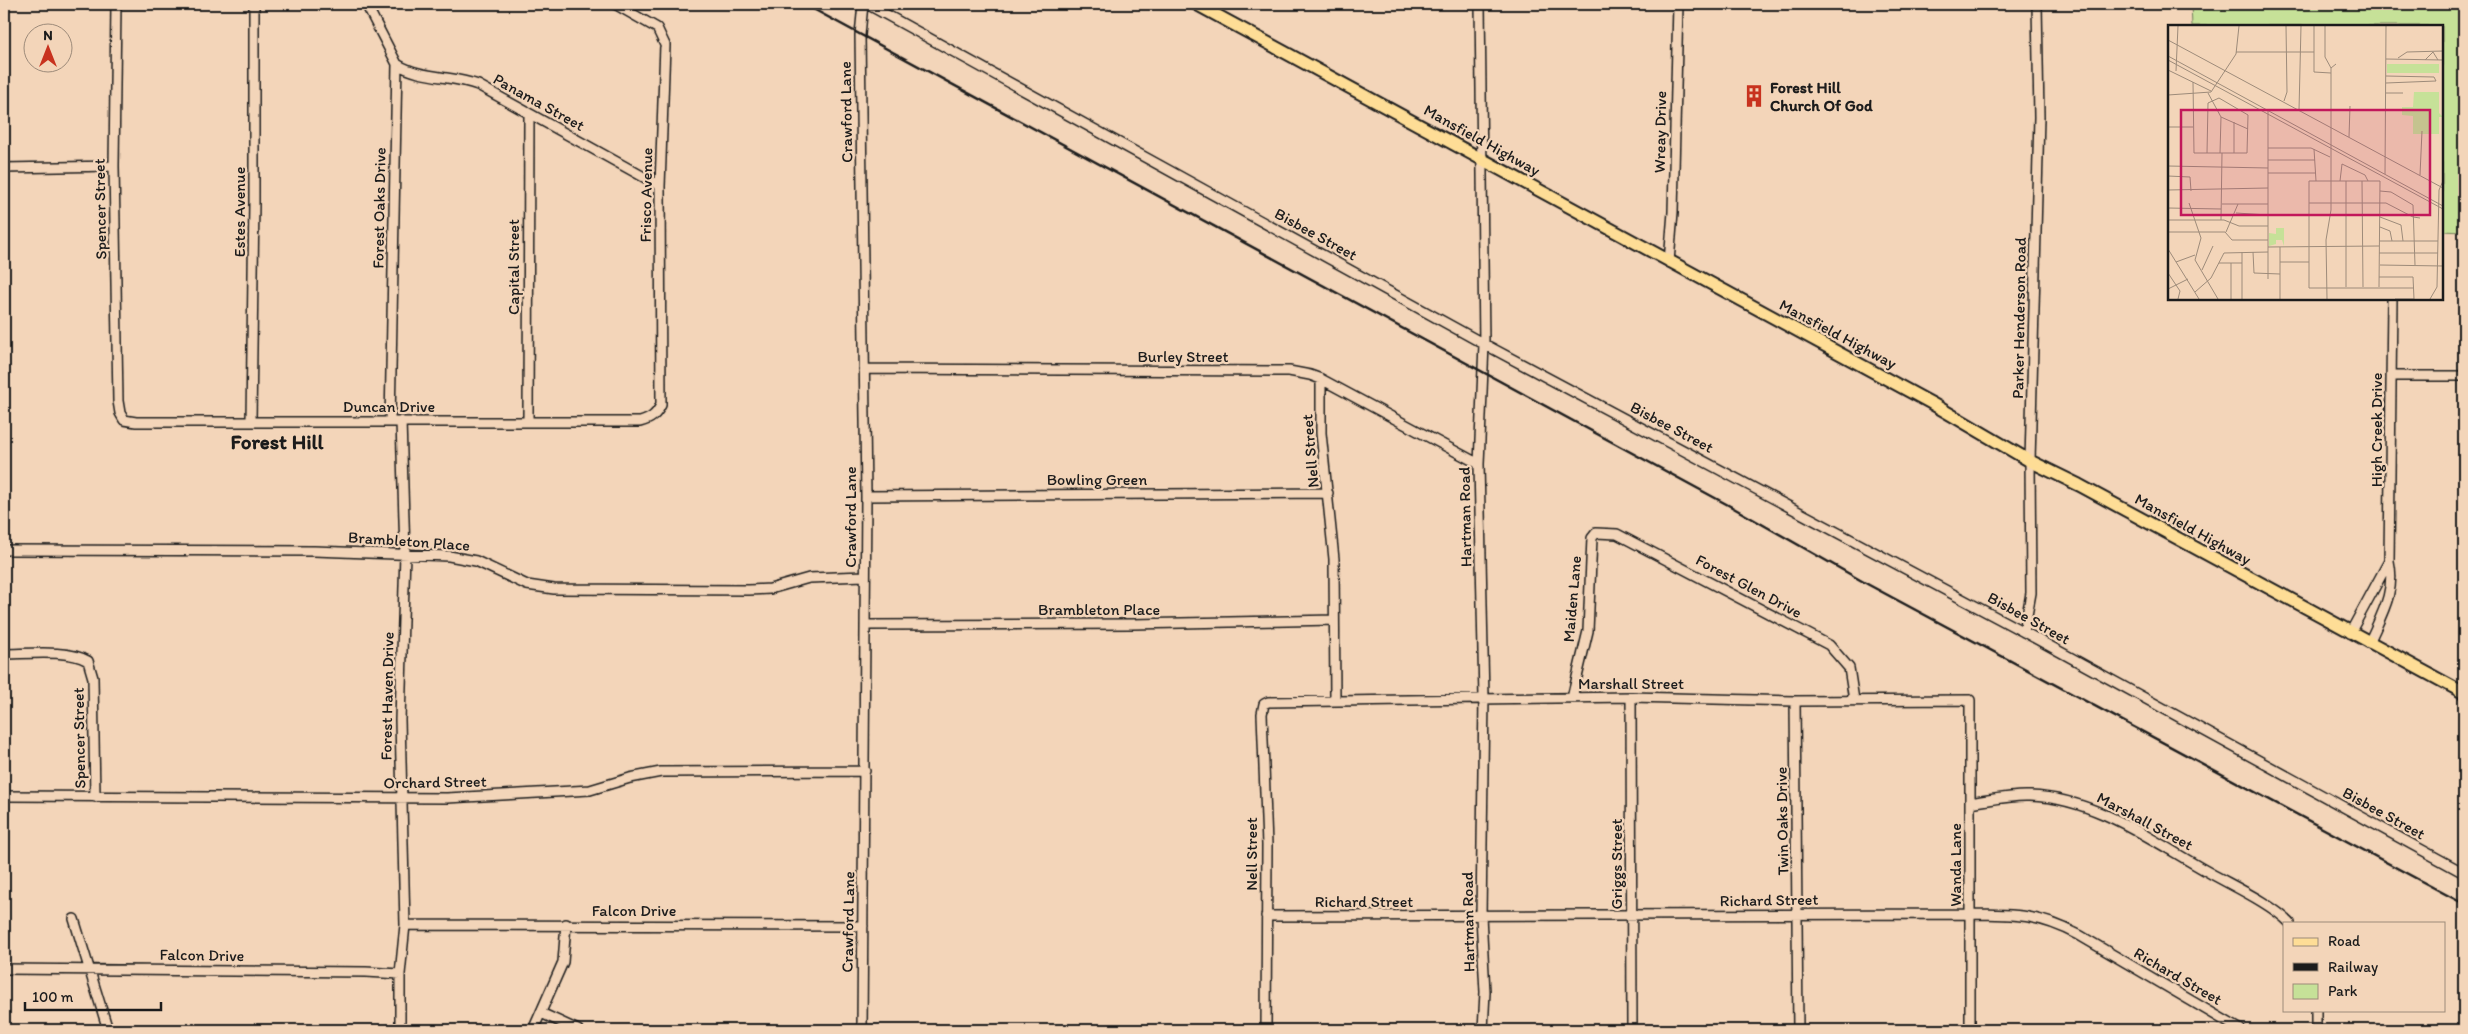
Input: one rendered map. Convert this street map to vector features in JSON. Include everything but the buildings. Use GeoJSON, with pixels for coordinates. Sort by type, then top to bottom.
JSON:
{"type":"FeatureCollection","features":[{"type":"Feature","properties":{"kind":"main road","name":"Mansfield Highway"},"geometry":{"type":"LineString","coordinates":[[1196,4],[1931,403],[2030,461],[2079,485],[2368,643],[2464,693]]}},
{"type":"Feature","properties":{"kind":"street","name":"Spencer Street"},"geometry":{"type":"LineString","coordinates":[[116,4],[114,166],[118,402],[120,413]]}},
{"type":"Feature","properties":{"kind":"street","name":"Estes Avenue"},"geometry":{"type":"LineString","coordinates":[[251,421],[254,4]]}},
{"type":"Feature","properties":{"kind":"street","name":"Forest Oaks Drive"},"geometry":{"type":"LineString","coordinates":[[366,4],[396,64],[390,421]]}},
{"type":"Feature","properties":{"kind":"street","name":"Frisco Avenue"},"geometry":{"type":"LineString","coordinates":[[615,4],[657,28],[665,45],[660,186],[661,404],[658,412]]}},
{"type":"Feature","properties":{"kind":"street","name":"Crawford Lane"},"geometry":{"type":"LineString","coordinates":[[862,1030],[866,625],[860,35],[863,4]]}},
{"type":"Feature","properties":{"kind":"street","name":"Bisbee Street"},"geometry":{"type":"LineString","coordinates":[[867,4],[1484,344],[2024,632],[2464,873]]}},
{"type":"Feature","properties":{"kind":"street","name":"Hartman Road"},"geometry":{"type":"LineString","coordinates":[[1480,4],[1484,344],[1479,464],[1484,698],[1482,916],[1485,992],[1483,1030]]}},
{"type":"Feature","properties":{"kind":"street","name":"Wreay Drive"},"geometry":{"type":"LineString","coordinates":[[1669,262],[1673,212],[1678,4]]}},
{"type":"Feature","properties":{"kind":"street","name":"Parker Henderson Road"},"geometry":{"type":"LineString","coordinates":[[2024,632],[2031,593],[2030,461],[2039,117],[2037,4]]}},
{"type":"Feature","properties":{"kind":"street","name":"Panama Street"},"geometry":{"type":"LineString","coordinates":[[396,64],[419,74],[467,81],[660,186]]}},
{"type":"Feature","properties":{"kind":"street","name":"Capital Street"},"geometry":{"type":"LineString","coordinates":[[528,421],[529,114]]}},
{"type":"Feature","properties":{"kind":"street"},"geometry":{"type":"LineString","coordinates":[[4,168],[114,166]]}},
{"type":"Feature","properties":{"kind":"street","name":"High Creek Drive"},"geometry":{"type":"LineString","coordinates":[[2368,643],[2391,592],[2392,575],[2389,561],[2392,300]]}},
{"type":"Feature","properties":{"kind":"street","name":"Burley Street"},"geometry":{"type":"LineString","coordinates":[[864,369],[1289,371],[1321,379],[1479,464]]}},
{"type":"Feature","properties":{"kind":"street"},"geometry":{"type":"LineString","coordinates":[[2392,376],[2464,376]]}},
{"type":"Feature","properties":{"kind":"street","name":"Nell Street"},"geometry":{"type":"LineString","coordinates":[[1321,379],[1321,433],[1334,559],[1335,700]]}},
{"type":"Feature","properties":{"kind":"street","name":"Duncan Drive"},"geometry":{"type":"LineString","coordinates":[[120,413],[124,420],[136,422],[640,422],[650,419],[658,412]]}},
{"type":"Feature","properties":{"kind":"street","name":"Forest Haven Drive"},"geometry":{"type":"LineString","coordinates":[[400,1030],[400,974],[405,925],[400,720],[405,553],[401,421]]}},
{"type":"Feature","properties":{"kind":"street","name":"Bowling Green"},"geometry":{"type":"LineString","coordinates":[[866,496],[1328,493]]}},
{"type":"Feature","properties":{"kind":"street","name":"Maiden Lane"},"geometry":{"type":"LineString","coordinates":[[1572,698],[1588,631],[1592,538],[1596,533]]}},
{"type":"Feature","properties":{"kind":"street","name":"Forest Glen Drive"},"geometry":{"type":"LineString","coordinates":[[1596,533],[1617,534],[1829,645],[1849,668],[1854,700]]}},
{"type":"Feature","properties":{"kind":"street","name":"Brambleton Place"},"geometry":{"type":"LineString","coordinates":[[4,550],[405,553],[449,556],[476,561],[527,584],[554,589],[749,590],[770,589],[809,578],[865,576]]}},
{"type":"Feature","properties":{"kind":"street","name":"High Creek Drive"},"geometry":{"type":"LineString","coordinates":[[2350,633],[2389,561]]}},
{"type":"Feature","properties":{"kind":"street","name":"Brambleton Place"},"geometry":{"type":"LineString","coordinates":[[866,625],[1133,624],[1334,620]]}},
{"type":"Feature","properties":{"kind":"street","name":"Spencer Street"},"geometry":{"type":"LineString","coordinates":[[4,654],[79,656],[88,661],[93,678],[95,797]]}},
{"type":"Feature","properties":{"kind":"street","name":"Marshall Street"},"geometry":{"type":"LineString","coordinates":[[1291,701],[1631,697],[1795,701],[1970,700]]}},
{"type":"Feature","properties":{"kind":"street","name":"Griggs Street"},"geometry":{"type":"LineString","coordinates":[[1631,697],[1632,1030]]}},
{"type":"Feature","properties":{"kind":"street","name":"Wanda Lane"},"geometry":{"type":"LineString","coordinates":[[1970,700],[1970,1030]]}},
{"type":"Feature","properties":{"kind":"street","name":"Nell Street"},"geometry":{"type":"LineString","coordinates":[[1266,1030],[1267,844],[1262,714],[1264,704],[1268,702],[1291,701]]}},
{"type":"Feature","properties":{"kind":"street","name":"Twin Oaks Drive"},"geometry":{"type":"LineString","coordinates":[[1795,701],[1798,1030]]}},
{"type":"Feature","properties":{"kind":"street","name":"Orchard Street"},"geometry":{"type":"LineString","coordinates":[[4,796],[402,798],[572,792],[590,790],[630,778],[661,772],[865,771]]}},
{"type":"Feature","properties":{"kind":"street","name":"Marshall Street"},"geometry":{"type":"LineString","coordinates":[[1970,803],[2031,796],[2086,807],[2111,817],[2242,891],[2288,922]]}},
{"type":"Feature","properties":{"kind":"street","name":"Richard Street"},"geometry":{"type":"LineString","coordinates":[[1266,916],[1971,914],[2030,916],[2059,924],[2241,1030]]}},
{"type":"Feature","properties":{"kind":"street"},"geometry":{"type":"LineString","coordinates":[[74,919],[108,1030]]}},
{"type":"Feature","properties":{"kind":"street"},"geometry":{"type":"LineString","coordinates":[[533,1030],[563,962],[566,924]]}},
{"type":"Feature","properties":{"kind":"street","name":"Falcon Drive"},"geometry":{"type":"LineString","coordinates":[[405,925],[863,926]]}},
{"type":"Feature","properties":{"kind":"street","name":"Falcon Drive"},"geometry":{"type":"LineString","coordinates":[[4,969],[400,974]]}},
{"type":"Feature","properties":{"kind":"street"},"geometry":{"type":"LineString","coordinates":[[2316,1012],[2316,1030]]}},
{"type":"Feature","properties":{"kind":"street"},"geometry":{"type":"LineString","coordinates":[[541,1014],[578,1030]]}},
{"type":"Feature","properties":{"kind":"green space"},"geometry":{"type":"Polygon","coordinates":[[[2191,4],[2464,4],[2464,232],[2443,231],[2443,25],[2192,25],[2191,4]]]}},
{"type":"Feature","properties":{"kind":"railway"},"geometry":{"type":"LineString","coordinates":[[804,4],[1730,506],[1869,585],[2464,904]]}},
{"type":"Feature","properties":{"kind":"place","name":"Forest Hill Church Of God"},"geometry":{"type":"Point","coordinates":[1754,96]}},
{"type":"Feature","properties":{"kind":"district","name":"Forest Hill"},"geometry":{"type":"Point","coordinates":[277,441]}}]}
